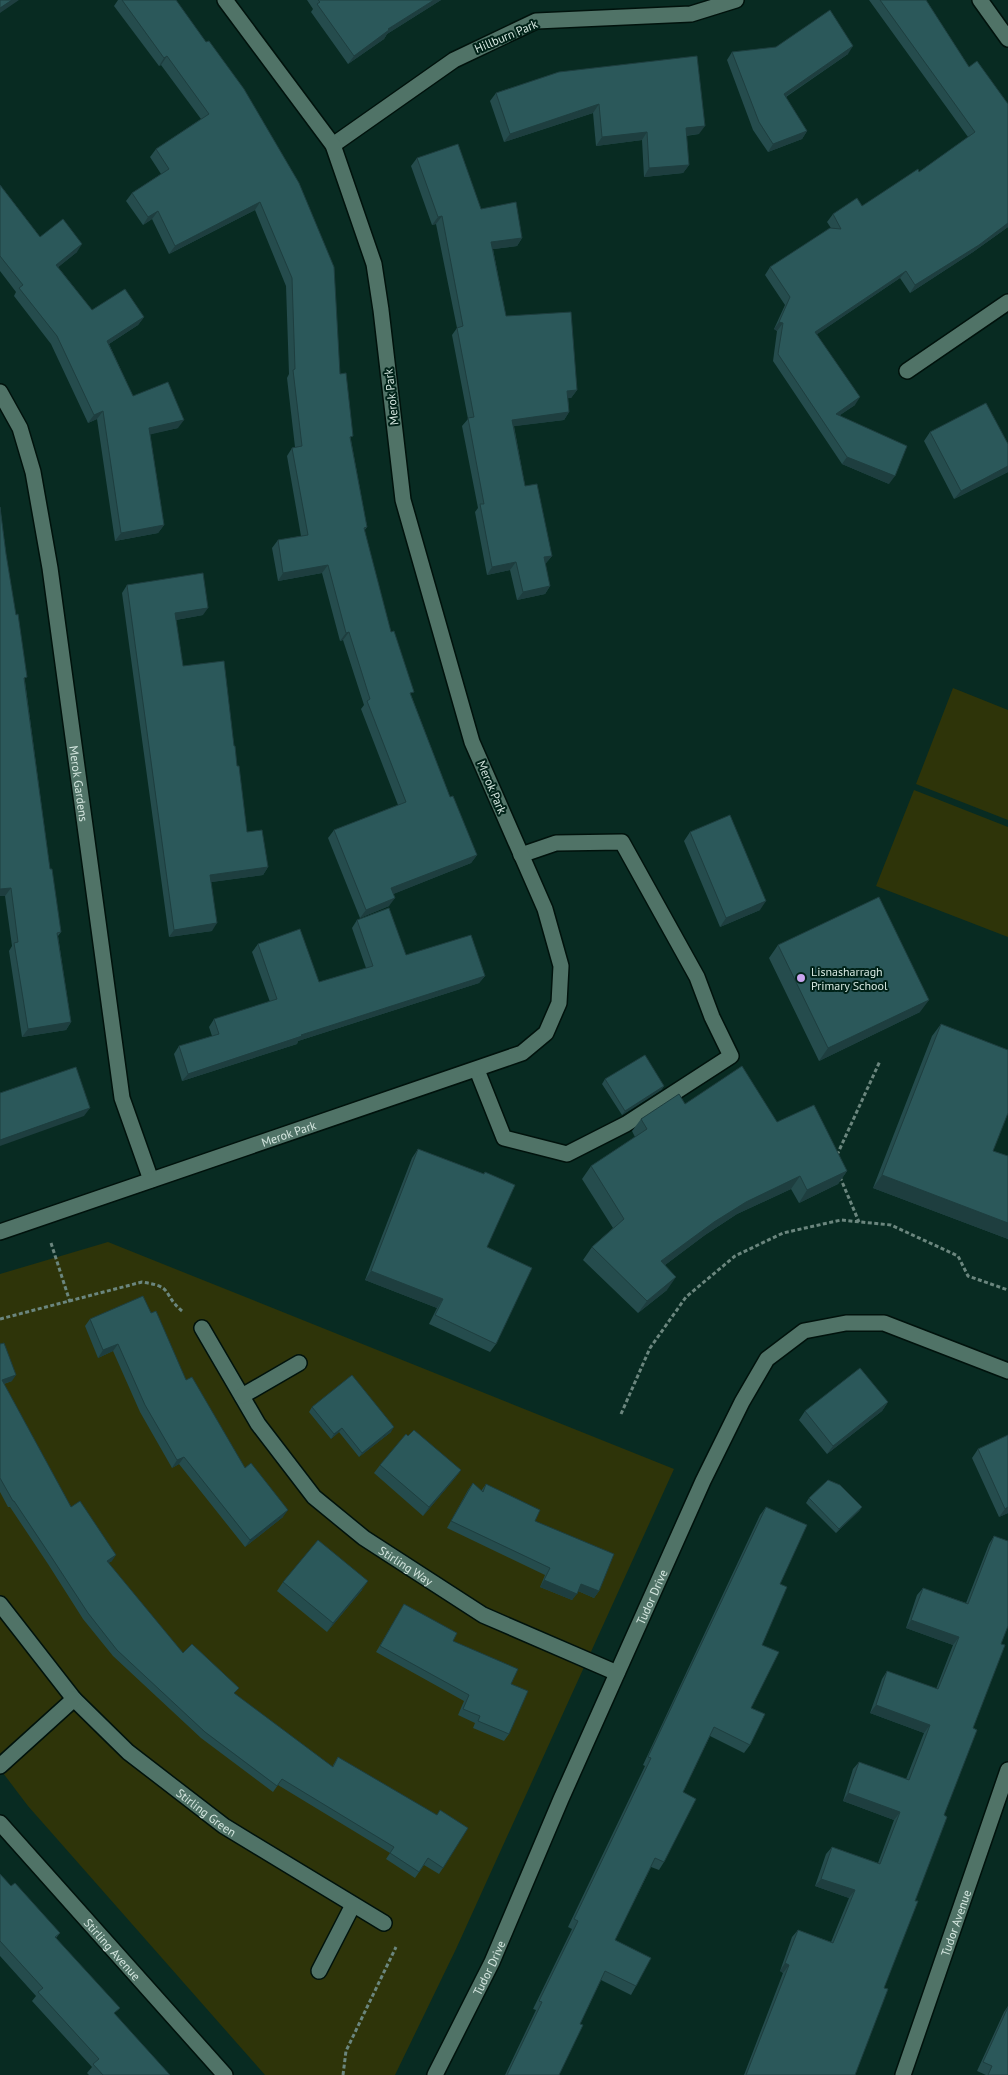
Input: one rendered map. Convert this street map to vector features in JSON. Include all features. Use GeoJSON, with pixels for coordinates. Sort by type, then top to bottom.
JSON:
{"type":"FeatureCollection","features":[{"type":"Feature","properties":{"kind":"street","name":"Merok Park"},"geometry":{"type":"LineString","coordinates":[[0,1232],[478,1070],[522,1053],[546,1033],[559,1003],[561,966],[545,909],[472,742],[403,500],[374,264],[333,146],[225,0]]}},
{"type":"Feature","properties":{"kind":"street","name":"Hillburn Park"},"geometry":{"type":"LineString","coordinates":[[333,146],[454,60],[536,21],[691,14],[736,0]]}},
{"type":"Feature","properties":{"kind":"street"},"geometry":{"type":"LineString","coordinates":[[980,0],[1008,39]]}},
{"type":"Feature","properties":{"kind":"street"},"geometry":{"type":"LineString","coordinates":[[907,371],[1008,302]]}},
{"type":"Feature","properties":{"kind":"street","name":"Merok Gardens"},"geometry":{"type":"LineString","coordinates":[[0,392],[20,428],[33,472],[50,568],[122,1098],[151,1180]]}},
{"type":"Feature","properties":{"kind":"street"},"geometry":{"type":"LineString","coordinates":[[478,1070],[504,1138],[567,1154],[626,1124],[731,1056],[712,1017],[697,977],[622,842],[556,843],[521,855]]}},
{"type":"Feature","properties":{"kind":"street","name":"Tudor Drive"},"geometry":{"type":"LineString","coordinates":[[435,2075],[492,1962],[561,1798],[703,1481],[742,1402],[767,1359],[804,1331],[846,1324],[884,1323],[1008,1371]]}},
{"type":"Feature","properties":{"kind":"street","name":"Stirling Way"},"geometry":{"type":"LineString","coordinates":[[202,1328],[258,1424],[314,1497],[364,1538],[483,1615],[617,1673]]}},
{"type":"Feature","properties":{"kind":"street"},"geometry":{"type":"LineString","coordinates":[[242,1396],[299,1363]]}},
{"type":"Feature","properties":{"kind":"street","name":"Stirling Green"},"geometry":{"type":"LineString","coordinates":[[0,1604],[74,1699],[128,1752],[224,1826],[384,1923]]}},
{"type":"Feature","properties":{"kind":"street"},"geometry":{"type":"LineString","coordinates":[[0,1766],[74,1699]]}},
{"type":"Feature","properties":{"kind":"street","name":"Tudor Avenue"},"geometry":{"type":"LineString","coordinates":[[903,2075],[1008,1770]]}},
{"type":"Feature","properties":{"kind":"street","name":"Stirling Avenue"},"geometry":{"type":"LineString","coordinates":[[0,1823],[225,2075]]}},
{"type":"Feature","properties":{"kind":"street"},"geometry":{"type":"LineString","coordinates":[[320,1971],[353,1904]]}},
{"type":"Feature","properties":{"kind":"path"},"geometry":{"type":"LineString","coordinates":[[834,1162],[880,1061]]}},
{"type":"Feature","properties":{"kind":"path"},"geometry":{"type":"LineString","coordinates":[[838,1171],[859,1222]]}},
{"type":"Feature","properties":{"kind":"path"},"geometry":{"type":"LineString","coordinates":[[43,1217],[70,1302]]}},
{"type":"Feature","properties":{"kind":"path"},"geometry":{"type":"LineString","coordinates":[[621,1414],[650,1348],[686,1296],[735,1256],[783,1233],[841,1220],[891,1225],[958,1256],[968,1276],[1008,1290]]}},
{"type":"Feature","properties":{"kind":"path"},"geometry":{"type":"LineString","coordinates":[[0,1319],[142,1282],[157,1284],[166,1289],[175,1306],[202,1328]]}},
{"type":"Feature","properties":{"kind":"path"},"geometry":{"type":"LineString","coordinates":[[343,2075],[346,2051],[397,1944],[384,1923]]}},
{"type":"Feature","properties":{"kind":"green space"},"geometry":{"type":"Polygon","coordinates":[[[953,688],[1008,710],[1008,820],[916,784],[953,688]]]}},
{"type":"Feature","properties":{"kind":"green space"},"geometry":{"type":"Polygon","coordinates":[[[914,790],[1008,827],[1008,937],[876,886],[914,790]]]}},
{"type":"Feature","properties":{"kind":"green space"},"geometry":{"type":"Polygon","coordinates":[[[108,1242],[674,1469],[456,1949],[395,2075],[265,2075],[28,1806],[0,1769],[0,1274],[108,1242]]]}},
{"type":"Feature","properties":{"kind":"building"},"geometry":{"type":"Polygon","coordinates":[[[0,0],[12,0],[0,8],[0,0]]]}},
{"type":"Feature","properties":{"kind":"building"},"geometry":{"type":"Polygon","coordinates":[[[122,0],[176,0],[206,42],[209,41],[244,89],[299,183],[334,267],[340,374],[346,373],[353,436],[350,437],[367,527],[364,528],[391,632],[394,631],[414,692],[410,693],[450,797],[453,796],[477,855],[391,888],[395,898],[366,910],[334,830],[406,802],[367,701],[370,699],[349,632],[346,633],[328,565],[283,573],[278,540],[308,535],[292,448],[302,446],[293,370],[295,369],[292,278],[260,202],[175,246],[158,211],[148,217],[132,193],[169,169],[156,149],[209,114],[167,56],[164,58],[122,0]]]}},
{"type":"Feature","properties":{"kind":"building"},"geometry":{"type":"Polygon","coordinates":[[[318,0],[434,0],[388,29],[354,56],[317,4],[320,2],[318,0]]]}},
{"type":"Feature","properties":{"kind":"building"},"geometry":{"type":"Polygon","coordinates":[[[880,0],[926,0],[969,67],[977,61],[1008,104],[1008,223],[979,245],[915,285],[906,271],[815,332],[860,397],[836,414],[907,446],[895,476],[847,457],[778,354],[783,323],[779,322],[790,297],[770,267],[830,228],[841,229],[833,214],[857,198],[862,206],[918,169],[919,172],[975,132],[880,0]]]}},
{"type":"Feature","properties":{"kind":"building"},"geometry":{"type":"Polygon","coordinates":[[[830,10],[853,46],[784,94],[807,131],[773,144],[759,122],[732,52],[776,47],[830,10]]]}},
{"type":"Feature","properties":{"kind":"building"},"geometry":{"type":"Polygon","coordinates":[[[697,56],[705,126],[686,128],[689,165],[649,168],[647,132],[602,137],[599,104],[510,134],[496,93],[559,72],[697,56]]]}},
{"type":"Feature","properties":{"kind":"building"},"geometry":{"type":"Polygon","coordinates":[[[458,144],[481,209],[516,202],[522,238],[491,242],[506,316],[571,312],[577,390],[567,391],[569,412],[512,420],[525,486],[537,484],[552,556],[544,557],[550,586],[523,592],[516,562],[492,567],[480,504],[484,504],[468,418],[474,417],[457,328],[463,326],[442,216],[438,217],[417,158],[458,144]]]}},
{"type":"Feature","properties":{"kind":"building"},"geometry":{"type":"Polygon","coordinates":[[[0,185],[40,237],[63,219],[82,244],[56,265],[92,310],[125,289],[144,317],[107,341],[133,396],[168,382],[184,420],[149,428],[164,525],[121,533],[103,411],[94,415],[57,336],[19,288],[23,285],[0,256],[0,185]]]}},
{"type":"Feature","properties":{"kind":"building"},"geometry":{"type":"Polygon","coordinates":[[[986,403],[1008,444],[1008,466],[961,491],[930,432],[986,403]]]}},
{"type":"Feature","properties":{"kind":"building"},"geometry":{"type":"Polygon","coordinates":[[[0,507],[27,677],[24,678],[50,869],[52,869],[61,932],[57,933],[71,1022],[28,1029],[14,943],[18,942],[11,888],[0,889],[0,507]]]}},
{"type":"Feature","properties":{"kind":"building"},"geometry":{"type":"Polygon","coordinates":[[[203,573],[208,608],[175,613],[183,666],[224,661],[247,832],[262,830],[268,867],[210,875],[217,923],[174,930],[127,585],[203,573]]]}},
{"type":"Feature","properties":{"kind":"building"},"geometry":{"type":"Polygon","coordinates":[[[730,815],[766,901],[726,918],[690,832],[730,815]]]}},
{"type":"Feature","properties":{"kind":"building"},"geometry":{"type":"Polygon","coordinates":[[[879,897],[929,1000],[828,1048],[778,945],[879,897]]]}},
{"type":"Feature","properties":{"kind":"building"},"geometry":{"type":"Polygon","coordinates":[[[389,908],[406,955],[471,935],[485,976],[301,1035],[188,1074],[179,1046],[219,1034],[214,1019],[277,999],[258,944],[300,929],[319,982],[373,966],[357,920],[389,908]]]}},
{"type":"Feature","properties":{"kind":"building"},"geometry":{"type":"Polygon","coordinates":[[[941,1024],[1008,1050],[1008,1113],[993,1151],[1008,1156],[1008,1223],[882,1175],[941,1024]]]}},
{"type":"Feature","properties":{"kind":"building"},"geometry":{"type":"Polygon","coordinates":[[[645,1055],[664,1086],[625,1111],[605,1079],[645,1055]]]}},
{"type":"Feature","properties":{"kind":"building"},"geometry":{"type":"Polygon","coordinates":[[[742,1066],[777,1122],[814,1105],[847,1171],[807,1190],[800,1176],[746,1202],[714,1222],[661,1261],[676,1277],[647,1301],[592,1247],[624,1219],[591,1166],[647,1129],[641,1119],[679,1094],[685,1104],[742,1066]]]}},
{"type":"Feature","properties":{"kind":"building"},"geometry":{"type":"Polygon","coordinates":[[[76,1067],[90,1108],[0,1140],[0,1093],[76,1067]]]}},
{"type":"Feature","properties":{"kind":"building"},"geometry":{"type":"Polygon","coordinates":[[[418,1149],[484,1174],[485,1172],[515,1185],[487,1247],[532,1268],[496,1344],[435,1315],[443,1299],[371,1271],[418,1149]]]}},
{"type":"Feature","properties":{"kind":"building"},"geometry":{"type":"Polygon","coordinates":[[[143,1296],[151,1313],[156,1311],[186,1380],[192,1377],[245,1468],[251,1463],[288,1510],[250,1540],[184,1457],[177,1460],[145,1405],[118,1344],[103,1350],[90,1319],[143,1296]]]}},
{"type":"Feature","properties":{"kind":"building"},"geometry":{"type":"Polygon","coordinates":[[[4,1343],[16,1375],[2,1380],[71,1507],[80,1501],[116,1555],[107,1561],[183,1653],[192,1644],[239,1688],[234,1693],[333,1767],[338,1757],[437,1815],[440,1810],[468,1828],[443,1868],[428,1858],[419,1872],[390,1853],[394,1847],[282,1779],[277,1786],[205,1732],[117,1650],[88,1613],[13,1501],[0,1478],[0,1344],[4,1343]]]}},
{"type":"Feature","properties":{"kind":"building"},"geometry":{"type":"Polygon","coordinates":[[[860,1368],[888,1402],[833,1446],[805,1411],[860,1368]]]}},
{"type":"Feature","properties":{"kind":"building"},"geometry":{"type":"Polygon","coordinates":[[[352,1375],[394,1427],[362,1453],[342,1428],[334,1434],[312,1407],[352,1375]]]}},
{"type":"Feature","properties":{"kind":"building"},"geometry":{"type":"Polygon","coordinates":[[[414,1430],[461,1470],[429,1507],[380,1465],[406,1434],[408,1436],[414,1430]]]}},
{"type":"Feature","properties":{"kind":"building"},"geometry":{"type":"Polygon","coordinates":[[[1008,1435],[1008,1507],[1005,1509],[978,1449],[1008,1435]]]}},
{"type":"Feature","properties":{"kind":"building"},"geometry":{"type":"Polygon","coordinates":[[[828,1480],[840,1485],[862,1507],[839,1529],[809,1498],[828,1480]]]}},
{"type":"Feature","properties":{"kind":"building"},"geometry":{"type":"Polygon","coordinates":[[[473,1483],[483,1492],[486,1484],[540,1510],[535,1521],[614,1554],[599,1591],[581,1584],[577,1594],[544,1580],[550,1568],[451,1521],[473,1483]]]}},
{"type":"Feature","properties":{"kind":"building"},"geometry":{"type":"Polygon","coordinates":[[[766,1507],[807,1525],[780,1584],[787,1587],[762,1645],[779,1652],[751,1708],[765,1714],[750,1745],[714,1727],[683,1792],[696,1799],[664,1862],[655,1858],[615,1940],[651,1958],[636,1986],[605,1971],[580,2024],[583,2025],[559,2075],[507,2075],[542,2002],[539,2001],[578,1921],[574,1919],[651,1758],[648,1757],[766,1507]]]}},
{"type":"Feature","properties":{"kind":"building"},"geometry":{"type":"Polygon","coordinates":[[[994,1536],[1008,1541],[1008,1626],[1001,1644],[1005,1645],[973,1728],[977,1730],[944,1815],[947,1817],[915,1901],[918,1901],[884,1988],[888,1989],[855,2075],[746,2075],[789,1965],[785,1963],[798,1930],[833,1943],[855,1890],[821,1879],[832,1847],[880,1864],[900,1812],[848,1793],[859,1762],[909,1780],[930,1725],[876,1705],[887,1671],[938,1689],[959,1637],[911,1620],[923,1588],[968,1604],[994,1536]]]}},
{"type":"Feature","properties":{"kind":"building"},"geometry":{"type":"Polygon","coordinates":[[[318,1540],[368,1581],[333,1623],[283,1582],[318,1540]]]}},
{"type":"Feature","properties":{"kind":"building"},"geometry":{"type":"Polygon","coordinates":[[[404,1604],[457,1633],[453,1641],[518,1669],[511,1684],[528,1691],[509,1734],[478,1721],[480,1716],[463,1709],[469,1695],[380,1646],[404,1604]]]}},
{"type":"Feature","properties":{"kind":"building"},"geometry":{"type":"Polygon","coordinates":[[[0,1874],[11,1886],[15,1883],[60,1933],[55,1937],[120,2008],[114,2013],[170,2075],[103,2075],[93,2064],[99,2059],[38,1992],[43,1988],[0,1941],[0,1874]]]}},
{"type":"Feature","properties":{"kind":"building"},"geometry":{"type":"Polygon","coordinates":[[[1008,2007],[1008,2075],[988,2075],[992,2066],[983,2062],[1008,2007]]]}},
{"type":"Feature","properties":{"kind":"place","name":"Lisnasharragh Primary School"},"geometry":{"type":"Point","coordinates":[801,978]}}]}
